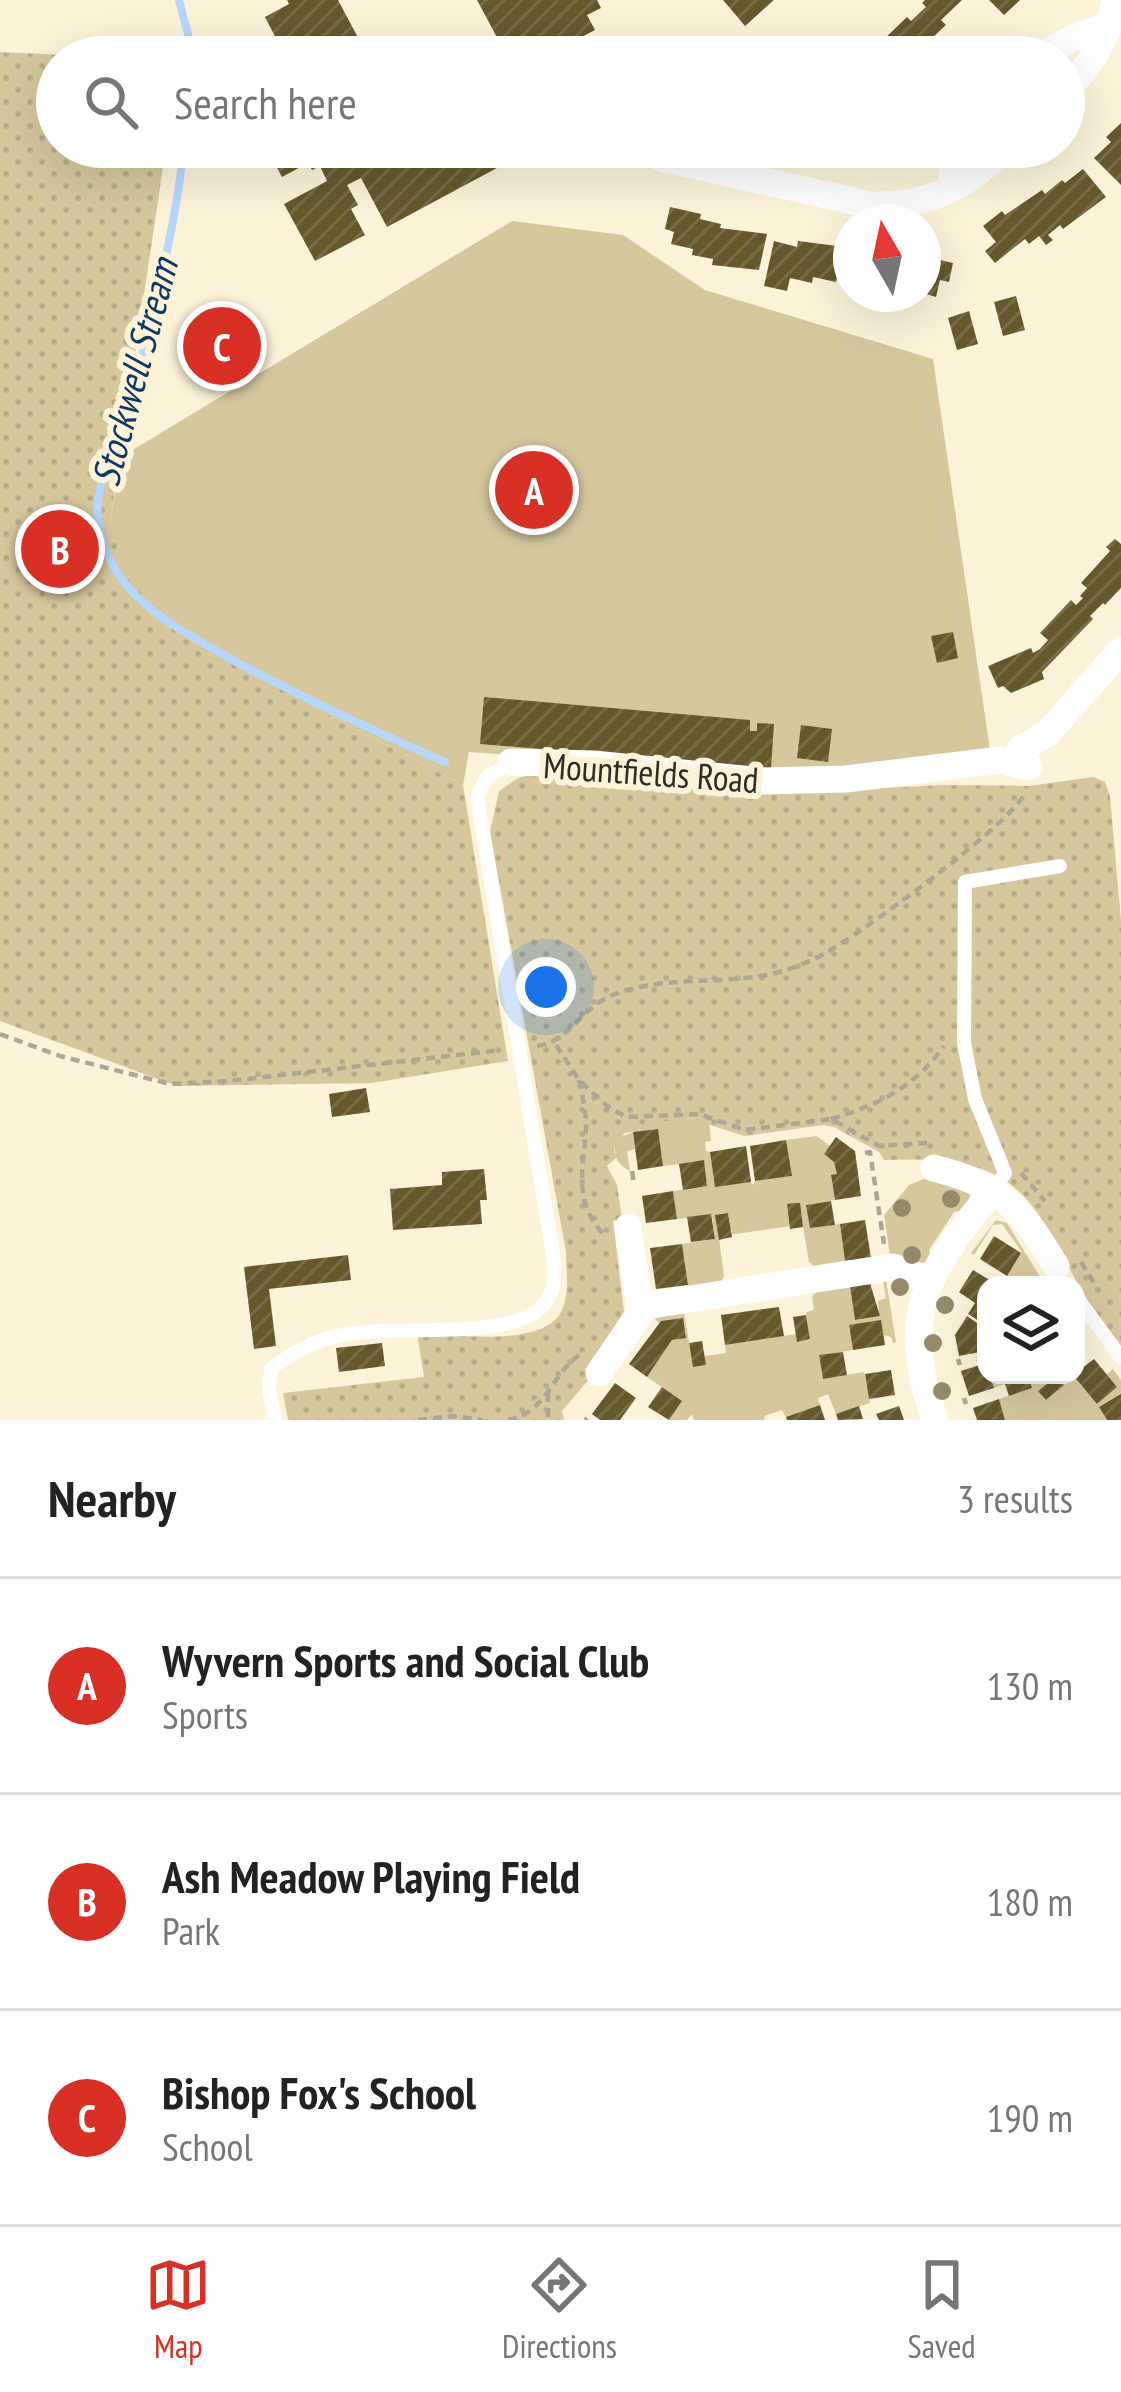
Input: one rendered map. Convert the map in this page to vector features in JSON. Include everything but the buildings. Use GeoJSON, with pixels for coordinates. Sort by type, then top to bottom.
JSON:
{"type":"FeatureCollection","features":[{"type":"Feature","properties":{"kind":"street"},"geometry":{"type":"LineString","coordinates":[[1075,36],[1113,12]]}},
{"type":"Feature","properties":{"kind":"street"},"geometry":{"type":"LineString","coordinates":[[1085,68],[1113,12]]}},
{"type":"Feature","properties":{"kind":"street"},"geometry":{"type":"LineString","coordinates":[[737,168],[871,205],[905,206],[937,197],[982,168]]}},
{"type":"Feature","properties":{"kind":"street"},"geometry":{"type":"LineString","coordinates":[[950,189],[954,168]]}},
{"type":"Feature","properties":{"kind":"street"},"geometry":{"type":"LineString","coordinates":[[1029,766],[1020,749],[1047,734],[1121,650]]}},
{"type":"Feature","properties":{"kind":"street","name":"Mountfields Road"},"geometry":{"type":"LineString","coordinates":[[511,762],[594,764],[762,781],[846,779],[1000,760],[1029,766]]}},
{"type":"Feature","properties":{"kind":"street"},"geometry":{"type":"LineString","coordinates":[[933,1156],[1017,1207],[1066,1266]]}},
{"type":"Feature","properties":{"kind":"street"},"geometry":{"type":"LineString","coordinates":[[935,1420],[922,1378],[918,1316],[931,1280],[994,1189]]}},
{"type":"Feature","properties":{"kind":"street"},"geometry":{"type":"LineString","coordinates":[[596,1360],[638,1319],[639,1306],[617,1232]]}},
{"type":"Feature","properties":{"kind":"street"},"geometry":{"type":"LineString","coordinates":[[639,1306],[893,1267],[931,1280]]}},
{"type":"Feature","properties":{"kind":"lane","name":"Mountfields Road"},"geometry":{"type":"LineString","coordinates":[[275,1420],[271,1369],[299,1347],[345,1334],[493,1327],[536,1313],[551,1295],[556,1274],[477,796],[487,777],[511,762]]}},
{"type":"Feature","properties":{"kind":"lane"},"geometry":{"type":"LineString","coordinates":[[994,1189],[1005,1173],[975,1099],[962,1013],[965,883],[1060,866]]}},
{"type":"Feature","properties":{"kind":"lane"},"geometry":{"type":"LineString","coordinates":[[1085,1308],[1121,1358]]}},
{"type":"Feature","properties":{"kind":"path"},"geometry":{"type":"LineString","coordinates":[[0,1034],[60,1056],[170,1084],[554,1043],[581,1013],[608,996],[674,980],[764,975],[797,967],[842,943],[983,836],[1020,802],[1029,786],[1029,766]]}},
{"type":"Feature","properties":{"kind":"path"},"geometry":{"type":"LineString","coordinates":[[554,1043],[579,1080],[626,1117],[688,1113],[746,1132],[830,1119],[875,1105],[922,1074],[962,1013]]}},
{"type":"Feature","properties":{"kind":"path"},"geometry":{"type":"LineString","coordinates":[[579,1080],[586,1125],[581,1198],[617,1232]]}},
{"type":"Feature","properties":{"kind":"path"},"geometry":{"type":"LineString","coordinates":[[830,1119],[879,1146],[933,1156]]}},
{"type":"Feature","properties":{"kind":"path"},"geometry":{"type":"LineString","coordinates":[[999,1158],[1008,1160],[1028,1179],[1052,1213]]}},
{"type":"Feature","properties":{"kind":"path"},"geometry":{"type":"LineString","coordinates":[[632,1171],[634,1184]]}},
{"type":"Feature","properties":{"kind":"path"},"geometry":{"type":"LineString","coordinates":[[868,1194],[878,1205]]}},
{"type":"Feature","properties":{"kind":"path"},"geometry":{"type":"LineString","coordinates":[[1066,1266],[1101,1296]]}},
{"type":"Feature","properties":{"kind":"path"},"geometry":{"type":"LineString","coordinates":[[508,1420],[528,1413],[548,1394],[562,1369],[596,1360]]}},
{"type":"Feature","properties":{"kind":"path"},"geometry":{"type":"LineString","coordinates":[[548,1394],[548,1420]]}},
{"type":"Feature","properties":{"kind":"path"},"geometry":{"type":"LineString","coordinates":[[418,1420],[453,1416],[482,1420]]}},
{"type":"Feature","properties":{"kind":"shaded area"},"geometry":{"type":"Polygon","coordinates":[[[0,52],[36,54],[36,168],[163,168],[110,523],[310,705],[463,785],[508,1061],[372,1083],[177,1086],[0,1021],[0,52]]]}},
{"type":"Feature","properties":{"kind":"shaded area"},"geometry":{"type":"Polygon","coordinates":[[[512,221],[623,235],[705,290],[933,359],[991,757],[785,773],[469,752],[463,785],[158,618],[130,575],[110,523],[121,457],[512,221]]]}},
{"type":"Feature","properties":{"kind":"shaded area"},"geometry":{"type":"Polygon","coordinates":[[[545,771],[763,794],[1029,786],[1093,777],[1105,782],[1121,921],[1121,1346],[1085,1296],[1085,1276],[1074,1276],[1033,1207],[996,1175],[949,1162],[884,1160],[879,1152],[834,1127],[744,1136],[689,1118],[625,1133],[614,1149],[616,1158],[607,1166],[617,1185],[622,1219],[613,1221],[624,1312],[585,1370],[592,1376],[562,1411],[564,1420],[288,1420],[283,1393],[424,1377],[417,1333],[518,1335],[552,1322],[562,1310],[566,1252],[490,832],[499,791],[518,778],[545,771]]]}},
{"type":"Feature","properties":{"kind":"shaded area"},"geometry":{"type":"Polygon","coordinates":[[[689,1118],[709,1122],[711,1141],[705,1142],[715,1186],[753,1185],[791,1176],[786,1140],[817,1136],[830,1146],[824,1154],[834,1162],[837,1174],[831,1176],[835,1200],[806,1205],[811,1228],[840,1224],[845,1261],[814,1266],[809,1262],[799,1203],[787,1205],[790,1226],[736,1234],[732,1234],[728,1213],[716,1215],[721,1282],[688,1286],[682,1244],[715,1239],[712,1215],[677,1219],[673,1191],[707,1186],[704,1161],[663,1166],[657,1129],[633,1132],[637,1125],[689,1118]]]}},
{"type":"Feature","properties":{"kind":"shaded area"},"geometry":{"type":"Polygon","coordinates":[[[633,1132],[635,1149],[627,1151],[630,1171],[618,1162],[615,1149],[617,1139],[633,1132]]]}},
{"type":"Feature","properties":{"kind":"shaded area"},"geometry":{"type":"Polygon","coordinates":[[[924,1179],[971,1193],[965,1210],[954,1212],[929,1250],[931,1260],[925,1264],[890,1255],[884,1215],[909,1185],[924,1179]]]}},
{"type":"Feature","properties":{"kind":"shaded area"},"geometry":{"type":"Polygon","coordinates":[[[996,1220],[1007,1223],[1039,1276],[1007,1276],[1022,1252],[1002,1224],[993,1225],[971,1253],[996,1220]]]}},
{"type":"Feature","properties":{"kind":"shaded area"},"geometry":{"type":"Polygon","coordinates":[[[886,1280],[896,1342],[849,1326],[853,1350],[819,1356],[823,1379],[864,1372],[870,1403],[836,1414],[828,1394],[818,1398],[820,1405],[786,1417],[782,1410],[764,1416],[765,1420],[694,1420],[692,1414],[687,1420],[669,1420],[682,1401],[647,1377],[672,1340],[686,1337],[682,1318],[659,1323],[654,1318],[684,1312],[693,1366],[705,1365],[705,1356],[726,1353],[725,1345],[796,1334],[797,1341],[810,1340],[806,1312],[814,1310],[816,1291],[850,1286],[855,1320],[879,1316],[878,1301],[886,1298],[886,1280]]]}},
{"type":"Feature","properties":{"kind":"shaded area"},"geometry":{"type":"Polygon","coordinates":[[[1113,1369],[1121,1380],[1121,1396],[1099,1407],[1107,1420],[1005,1420],[999,1399],[1031,1388],[1030,1384],[1046,1384],[1039,1390],[1046,1400],[1065,1384],[1081,1384],[1097,1403],[1106,1375],[1113,1369]]]}},
{"type":"Feature","properties":{"kind":"waterway","name":"Stockwell Stream"},"geometry":{"type":"LineString","coordinates":[[179,0],[188,36]]}},
{"type":"Feature","properties":{"kind":"waterway","name":"Stockwell Stream"},"geometry":{"type":"LineString","coordinates":[[181,168],[151,321],[124,424],[99,492],[99,524],[109,557],[136,596],[191,636],[300,695],[445,762]]}},
{"type":"Feature","properties":{"kind":"place","name":"Bishop Fox's School"},"geometry":{"type":"Point","coordinates":[222,346]}},
{"type":"Feature","properties":{"kind":"place","name":"Wyvern Sports and Social Club"},"geometry":{"type":"Point","coordinates":[534,490]}},
{"type":"Feature","properties":{"kind":"place","name":"Ash Meadow Playing Field"},"geometry":{"type":"Point","coordinates":[60,549]}}]}
